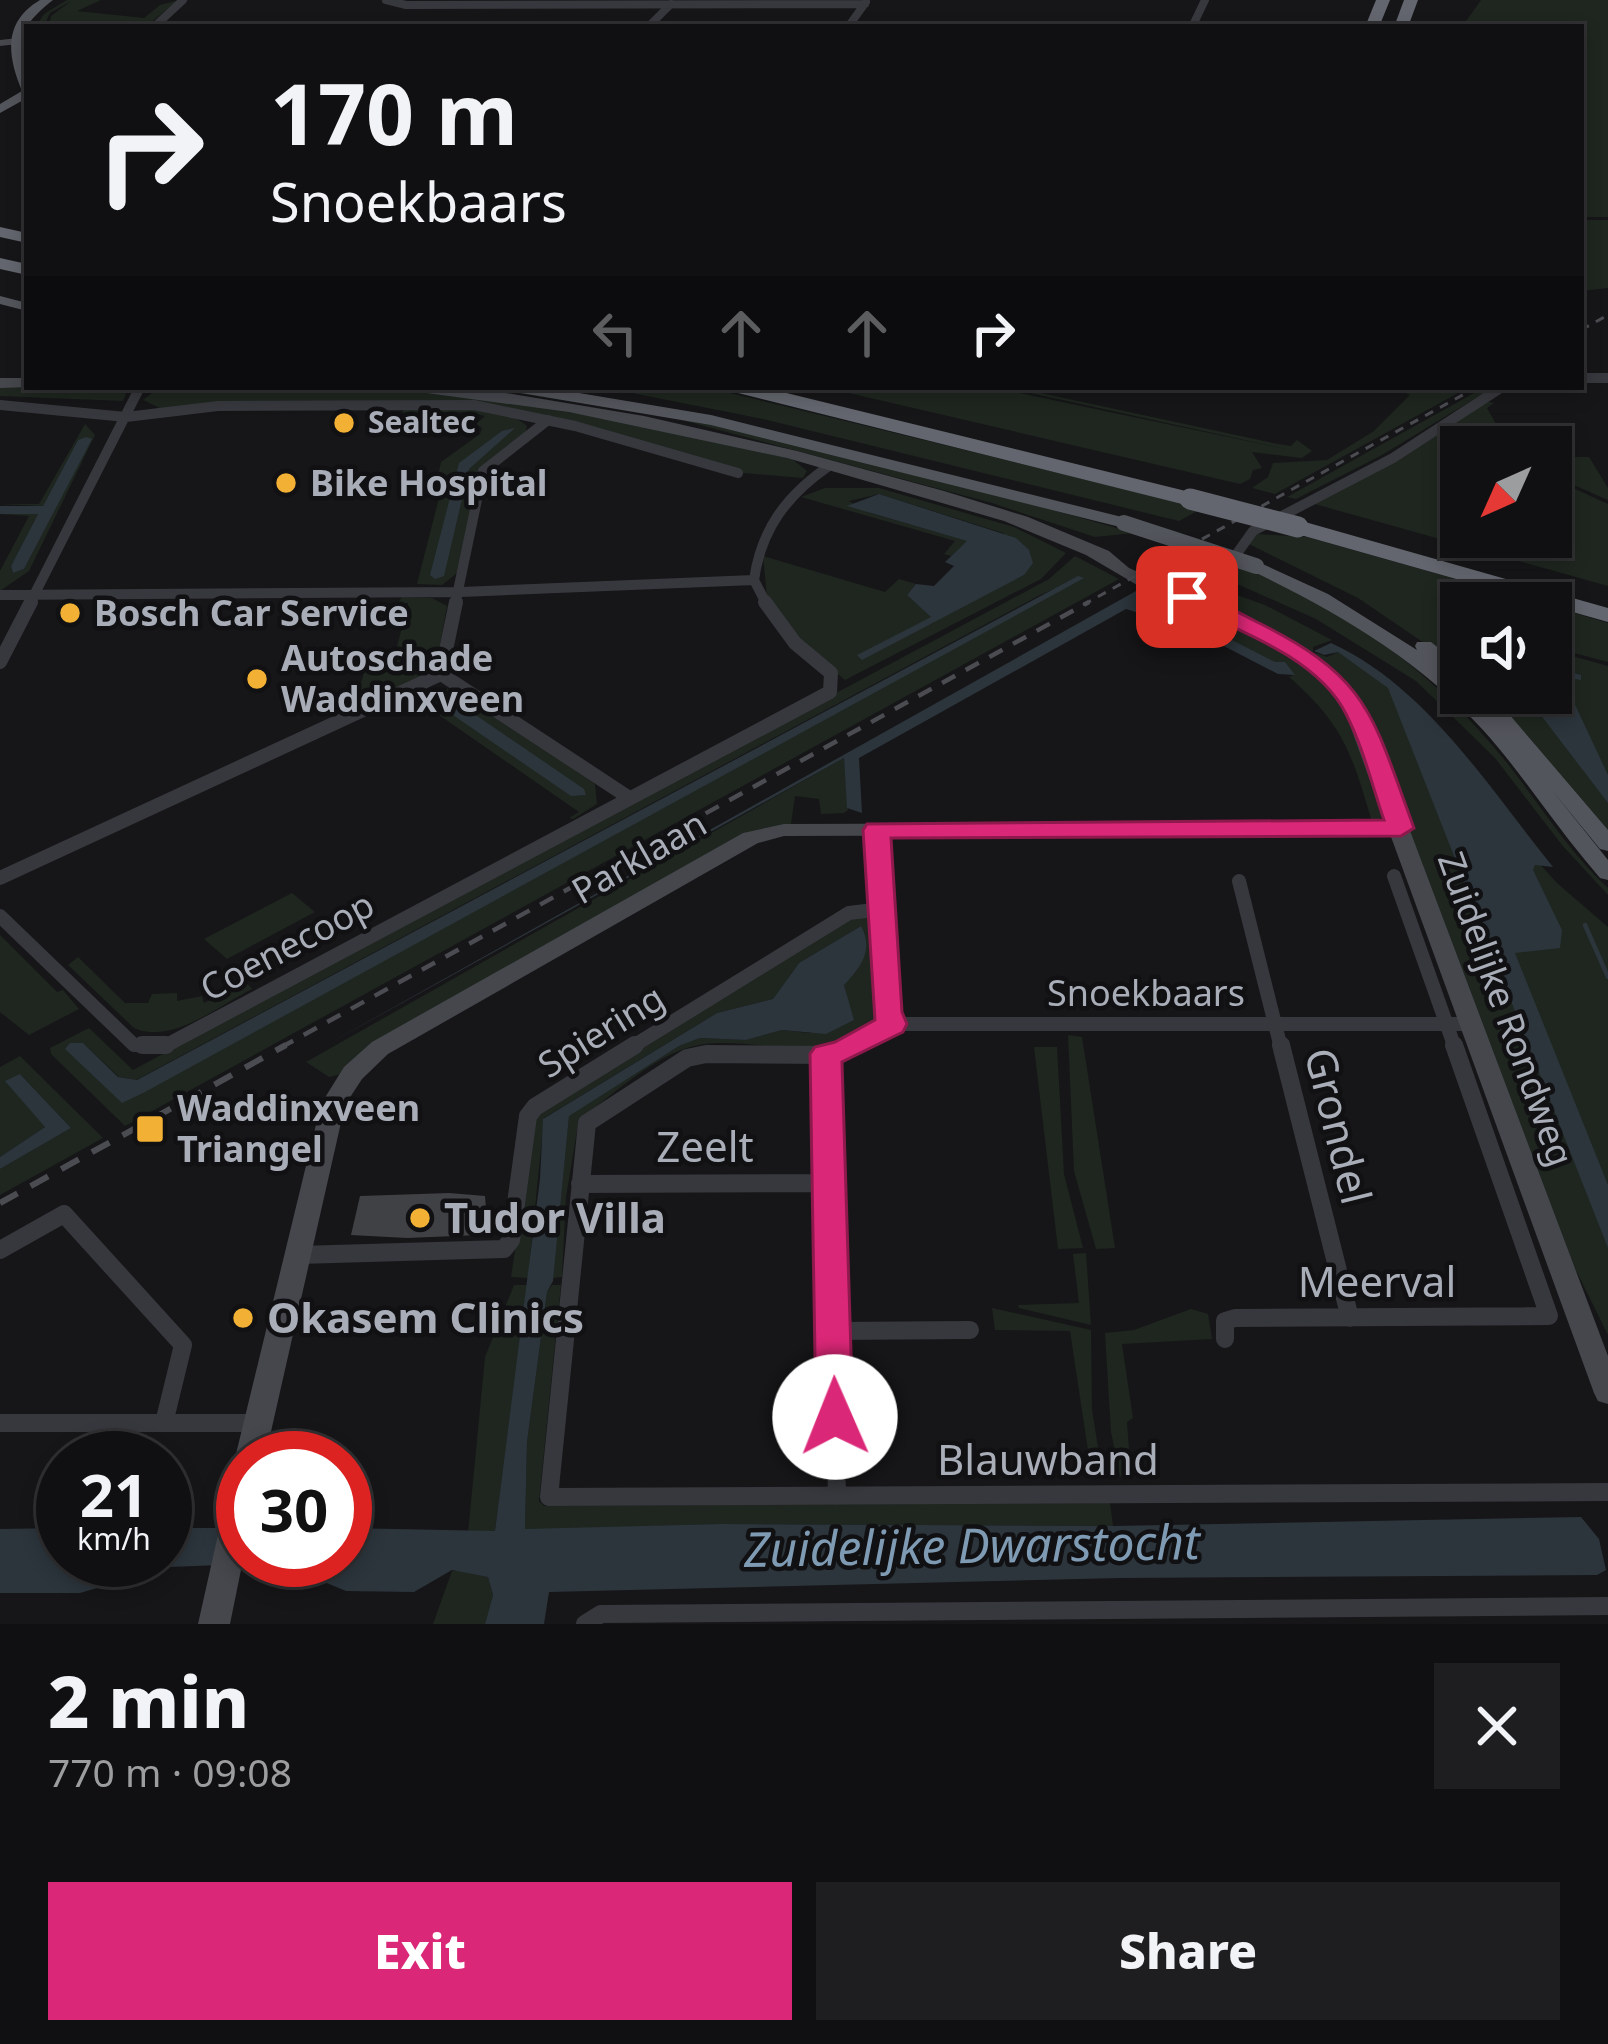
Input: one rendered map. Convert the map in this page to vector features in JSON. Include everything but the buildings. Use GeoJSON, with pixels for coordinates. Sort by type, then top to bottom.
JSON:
{"type":"FeatureCollection","features":[{"type":"Feature","properties":{"kind":"highway"},"geometry":{"type":"LineString","coordinates":[[749,390],[1608,596]]}},
{"type":"Feature","properties":{"kind":"highway"},"geometry":{"type":"LineString","coordinates":[[810,390],[1213,487],[1608,615]]}},
{"type":"Feature","properties":{"kind":"main road"},"geometry":{"type":"LineString","coordinates":[[24,79],[14,39],[20,19],[48,0]]}},
{"type":"Feature","properties":{"kind":"main road"},"geometry":{"type":"LineString","coordinates":[[35,24],[41,14],[64,0]]}},
{"type":"Feature","properties":{"kind":"main road","name":"Zuidelijke Rondweg"},"geometry":{"type":"LineString","coordinates":[[441,390],[638,417],[1009,516],[1291,648],[1339,684],[1359,714],[1608,1393]]}},
{"type":"Feature","properties":{"kind":"main road"},"geometry":{"type":"LineString","coordinates":[[533,390],[699,417],[1132,520]]}},
{"type":"Feature","properties":{"kind":"main road"},"geometry":{"type":"LineString","coordinates":[[595,390],[759,422],[1132,520],[1262,562],[1366,608],[1440,660]]}},
{"type":"Feature","properties":{"kind":"main road"},"geometry":{"type":"LineString","coordinates":[[1262,562],[1352,614],[1435,672],[1493,729],[1608,873]]}},
{"type":"Feature","properties":{"kind":"main road"},"geometry":{"type":"LineString","coordinates":[[1499,714],[1608,844]]}},
{"type":"Feature","properties":{"kind":"main road","name":"Parklaan"},"geometry":{"type":"LineString","coordinates":[[257,1431],[333,1104],[353,1073],[380,1048],[751,838],[784,830],[1401,828]]}},
{"type":"Feature","properties":{"kind":"main road"},"geometry":{"type":"LineString","coordinates":[[214,1624],[222,1587]]}},
{"type":"Feature","properties":{"kind":"street"},"geometry":{"type":"LineString","coordinates":[[157,24],[183,0]]}},
{"type":"Feature","properties":{"kind":"street"},"geometry":{"type":"LineString","coordinates":[[386,0],[406,5],[862,3]]}},
{"type":"Feature","properties":{"kind":"street"},"geometry":{"type":"LineString","coordinates":[[652,24],[676,3]]}},
{"type":"Feature","properties":{"kind":"street"},"geometry":{"type":"LineString","coordinates":[[0,662],[139,390]]}},
{"type":"Feature","properties":{"kind":"street"},"geometry":{"type":"LineString","coordinates":[[1194,601],[1221,583],[1238,545],[1253,531],[1397,456],[1450,415],[1496,390]]}},
{"type":"Feature","properties":{"kind":"street"},"geometry":{"type":"LineString","coordinates":[[0,406],[170,416],[218,406],[474,405],[548,420],[738,473]]}},
{"type":"Feature","properties":{"kind":"street"},"geometry":{"type":"LineString","coordinates":[[440,674],[483,471],[548,420]]}},
{"type":"Feature","properties":{"kind":"street"},"geometry":{"type":"LineString","coordinates":[[0,595],[460,592],[754,580],[760,540],[769,523],[829,466]]}},
{"type":"Feature","properties":{"kind":"street","name":"Coenecoop"},"geometry":{"type":"LineString","coordinates":[[0,916],[134,1045],[165,1046],[830,692],[831,673],[795,647],[771,619],[754,580]]}},
{"type":"Feature","properties":{"kind":"street"},"geometry":{"type":"LineString","coordinates":[[440,674],[628,797]]}},
{"type":"Feature","properties":{"kind":"street"},"geometry":{"type":"LineString","coordinates":[[0,878],[440,674]]}},
{"type":"Feature","properties":{"kind":"street"},"geometry":{"type":"LineString","coordinates":[[877,830],[886,1012],[892,1024]]}},
{"type":"Feature","properties":{"kind":"street"},"geometry":{"type":"LineString","coordinates":[[1394,876],[1445,1023]]}},
{"type":"Feature","properties":{"kind":"street","name":"Grondel"},"geometry":{"type":"LineString","coordinates":[[1239,881],[1350,1318]]}},
{"type":"Feature","properties":{"kind":"street","name":"Spiering"},"geometry":{"type":"LineString","coordinates":[[299,1255],[504,1250],[511,1240],[528,1116],[535,1107],[849,914],[882,909]]}},
{"type":"Feature","properties":{"kind":"street","name":"Meerval"},"geometry":{"type":"LineString","coordinates":[[1225,1340],[1225,1322],[1235,1318],[1549,1316],[1445,1023]]}},
{"type":"Feature","properties":{"kind":"street","name":"Snoekbaars"},"geometry":{"type":"LineString","coordinates":[[826,1054],[843,1051],[892,1024],[1473,1024]]}},
{"type":"Feature","properties":{"kind":"street"},"geometry":{"type":"LineString","coordinates":[[826,1054],[836,1496]]}},
{"type":"Feature","properties":{"kind":"street","name":"Blauwband"},"geometry":{"type":"LineString","coordinates":[[826,1054],[687,1058],[587,1123],[549,1497],[1608,1492]]}},
{"type":"Feature","properties":{"kind":"street","name":"Zeelt"},"geometry":{"type":"LineString","coordinates":[[580,1184],[830,1183]]}},
{"type":"Feature","properties":{"kind":"street"},"geometry":{"type":"LineString","coordinates":[[0,1250],[64,1214],[183,1345],[164,1423]]}},
{"type":"Feature","properties":{"kind":"street"},"geometry":{"type":"LineString","coordinates":[[832,1331],[970,1330]]}},
{"type":"Feature","properties":{"kind":"street"},"geometry":{"type":"LineString","coordinates":[[0,1424],[259,1423]]}},
{"type":"Feature","properties":{"kind":"street"},"geometry":{"type":"LineString","coordinates":[[585,1624],[601,1614],[1608,1606]]}},
{"type":"Feature","properties":{"kind":"shaded area"},"geometry":{"type":"Polygon","coordinates":[[[67,0],[101,0],[77,11],[144,18],[160,5],[179,0],[149,24],[49,24],[51,16],[71,1],[50,13],[45,24],[37,24],[44,14],[67,0]]]}},
{"type":"Feature","properties":{"kind":"shaded area"},"geometry":{"type":"Polygon","coordinates":[[[1481,0],[1608,0],[1608,217],[1584,217],[1584,24],[1464,24],[1481,0]]]}},
{"type":"Feature","properties":{"kind":"shaded area"},"geometry":{"type":"Polygon","coordinates":[[[1584,220],[1608,220],[1608,288],[1584,291],[1584,220]]]}},
{"type":"Feature","properties":{"kind":"shaded area"},"geometry":{"type":"Polygon","coordinates":[[[0,385],[24,385],[24,390],[122,390],[126,394],[123,401],[0,396],[0,385]]]}},
{"type":"Feature","properties":{"kind":"shaded area"},"geometry":{"type":"Polygon","coordinates":[[[156,390],[443,391],[693,435],[792,459],[807,471],[803,478],[743,473],[491,404],[166,411],[143,400],[156,390]]]}},
{"type":"Feature","properties":{"kind":"shaded area"},"geometry":{"type":"Polygon","coordinates":[[[496,390],[555,393],[673,415],[1134,533],[1095,537],[992,503],[667,416],[496,390]]]}},
{"type":"Feature","properties":{"kind":"shaded area"},"geometry":{"type":"Polygon","coordinates":[[[617,390],[717,390],[1203,508],[1179,521],[763,419],[617,390]]]}},
{"type":"Feature","properties":{"kind":"shaded area"},"geometry":{"type":"Polygon","coordinates":[[[836,390],[1005,390],[1290,450],[1018,390],[1027,390],[1273,443],[1291,446],[1297,440],[1312,451],[1302,458],[1252,452],[1262,468],[1253,470],[1250,479],[1240,484],[836,390]]]}},
{"type":"Feature","properties":{"kind":"shaded area"},"geometry":{"type":"Polygon","coordinates":[[[1399,390],[1464,390],[1275,494],[1252,488],[1268,477],[1273,463],[1327,460],[1374,431],[1410,395],[1399,390]]]}},
{"type":"Feature","properties":{"kind":"shaded area"},"geometry":{"type":"Polygon","coordinates":[[[1480,390],[1489,390],[1382,455],[1296,499],[1287,497],[1480,390]]]}},
{"type":"Feature","properties":{"kind":"shaded area"},"geometry":{"type":"Polygon","coordinates":[[[1486,401],[1494,403],[1487,408],[1497,426],[1443,426],[1486,401]]]}},
{"type":"Feature","properties":{"kind":"shaded area"},"geometry":{"type":"Polygon","coordinates":[[[403,409],[485,410],[527,426],[525,434],[481,467],[457,573],[442,585],[417,584],[441,490],[435,489],[441,462],[480,434],[482,428],[476,424],[485,416],[403,413],[403,409]]]}},
{"type":"Feature","properties":{"kind":"shaded area"},"geometry":{"type":"Polygon","coordinates":[[[85,424],[95,435],[29,571],[0,591],[0,571],[29,516],[0,514],[38,514],[11,566],[13,573],[24,569],[91,439],[78,440],[43,506],[0,504],[39,504],[85,424]]]}},
{"type":"Feature","properties":{"kind":"shaded area"},"geometry":{"type":"Polygon","coordinates":[[[1440,428],[1440,539],[1311,503],[1440,428]]]}},
{"type":"Feature","properties":{"kind":"shaded area"},"geometry":{"type":"Polygon","coordinates":[[[1572,457],[1589,457],[1608,488],[1608,500],[1572,484],[1572,457]]]}},
{"type":"Feature","properties":{"kind":"shaded area"},"geometry":{"type":"Polygon","coordinates":[[[825,488],[879,488],[1014,527],[1066,553],[1041,579],[845,680],[799,641],[767,597],[763,556],[885,592],[899,579],[916,584],[907,595],[932,617],[858,655],[862,659],[1024,575],[1003,533],[879,494],[849,501],[870,513],[968,541],[951,556],[944,554],[955,541],[801,497],[825,488]]]}},
{"type":"Feature","properties":{"kind":"shaded area"},"geometry":{"type":"Polygon","coordinates":[[[1572,488],[1608,504],[1608,586],[1508,558],[1572,558],[1572,488]]]}},
{"type":"Feature","properties":{"kind":"shaded area"},"geometry":{"type":"Polygon","coordinates":[[[1257,534],[1307,537],[1466,582],[1440,582],[1440,654],[1358,598],[1247,543],[1257,534]]]}},
{"type":"Feature","properties":{"kind":"shaded area"},"geometry":{"type":"Polygon","coordinates":[[[1075,556],[1119,579],[125,1126],[51,1054],[50,1048],[89,1028],[133,1070],[1049,579],[1075,556]],[[1083,577],[1040,595],[136,1080],[119,1077],[83,1043],[66,1049],[122,1102],[1083,577]]]}},
{"type":"Feature","properties":{"kind":"shaded area"},"geometry":{"type":"Polygon","coordinates":[[[1235,564],[1347,619],[1440,691],[1440,704],[1416,681],[1316,619],[1235,583],[1235,564]]]}},
{"type":"Feature","properties":{"kind":"shaded area"},"geometry":{"type":"Polygon","coordinates":[[[1142,588],[1279,645],[1326,679],[1357,728],[1389,815],[1372,822],[1344,742],[1322,710],[1289,677],[1294,675],[1138,593],[1142,588]]]}},
{"type":"Feature","properties":{"kind":"shaded area"},"geometry":{"type":"Polygon","coordinates":[[[1223,590],[1265,605],[1332,640],[1313,647],[1313,652],[1327,657],[1338,652],[1397,689],[1492,811],[1557,883],[1608,927],[1608,1335],[1560,1238],[1358,700],[1221,609],[1216,600],[1223,590]]]}},
{"type":"Feature","properties":{"kind":"shaded area"},"geometry":{"type":"Polygon","coordinates":[[[402,597],[432,598],[447,606],[436,667],[328,717],[356,703],[369,652],[396,650],[402,627],[391,626],[404,621],[408,603],[398,603],[402,597]]]}},
{"type":"Feature","properties":{"kind":"shaded area"},"geometry":{"type":"Polygon","coordinates":[[[1572,612],[1608,623],[1608,662],[1572,653],[1572,612]]]}},
{"type":"Feature","properties":{"kind":"shaded area"},"geometry":{"type":"Polygon","coordinates":[[[1572,656],[1608,666],[1608,834],[1507,714],[1572,714],[1572,656]]]}},
{"type":"Feature","properties":{"kind":"shaded area"},"geometry":{"type":"Polygon","coordinates":[[[432,688],[458,690],[595,784],[597,804],[569,818],[579,812],[413,697],[402,699],[432,688]]]}},
{"type":"Feature","properties":{"kind":"shaded area"},"geometry":{"type":"Polygon","coordinates":[[[1450,714],[1463,714],[1476,727],[1608,888],[1608,895],[1562,845],[1495,758],[1450,714]]]}},
{"type":"Feature","properties":{"kind":"shaded area"},"geometry":{"type":"Polygon","coordinates":[[[844,758],[848,810],[844,813],[821,814],[819,799],[795,796],[791,824],[746,834],[342,1074],[329,1077],[306,1062],[844,758]]]}},
{"type":"Feature","properties":{"kind":"shaded area"},"geometry":{"type":"Polygon","coordinates":[[[292,893],[315,912],[227,959],[204,939],[292,893]]]}},
{"type":"Feature","properties":{"kind":"shaded area"},"geometry":{"type":"Polygon","coordinates":[[[854,916],[870,917],[876,940],[876,1023],[857,1038],[835,1046],[734,1043],[687,1048],[645,1070],[579,1119],[566,1197],[562,1277],[553,1278],[569,1115],[679,1046],[700,1038],[746,1040],[782,1030],[810,1033],[850,1015],[844,984],[861,958],[861,926],[799,963],[773,999],[717,1013],[544,1118],[528,1278],[511,1277],[535,1116],[854,916]]]}},
{"type":"Feature","properties":{"kind":"shaded area"},"geometry":{"type":"Polygon","coordinates":[[[0,935],[79,1009],[29,1035],[0,1012],[0,935]]]}},
{"type":"Feature","properties":{"kind":"shaded area"},"geometry":{"type":"Polygon","coordinates":[[[78,957],[125,1003],[148,1003],[152,994],[177,993],[177,1001],[202,996],[204,1003],[246,982],[252,989],[179,1028],[149,1032],[134,1028],[68,965],[78,957]]]}},
{"type":"Feature","properties":{"kind":"shaded area"},"geometry":{"type":"Polygon","coordinates":[[[1068,1035],[1082,1037],[1115,1248],[1096,1249],[1074,1171],[1068,1035]]]}},
{"type":"Feature","properties":{"kind":"shaded area"},"geometry":{"type":"Polygon","coordinates":[[[1034,1047],[1057,1047],[1064,1174],[1083,1248],[1058,1249],[1034,1047]]]}},
{"type":"Feature","properties":{"kind":"shaded area"},"geometry":{"type":"Polygon","coordinates":[[[20,1056],[103,1138],[0,1195],[0,1169],[71,1128],[20,1074],[45,1127],[0,1157],[0,1067],[20,1056]]]}},
{"type":"Feature","properties":{"kind":"shaded area"},"geometry":{"type":"Polygon","coordinates":[[[1086,1253],[1091,1325],[1019,1308],[1079,1303],[1073,1254],[1086,1253]]]}},
{"type":"Feature","properties":{"kind":"shaded area"},"geometry":{"type":"Polygon","coordinates":[[[514,1285],[527,1285],[495,1531],[468,1533],[485,1357],[514,1285]]]}},
{"type":"Feature","properties":{"kind":"shaded area"},"geometry":{"type":"Polygon","coordinates":[[[552,1285],[561,1285],[539,1501],[544,1506],[1110,1503],[1113,1526],[720,1524],[525,1530],[527,1442],[547,1292],[552,1285]]]}},
{"type":"Feature","properties":{"kind":"shaded area"},"geometry":{"type":"Polygon","coordinates":[[[992,1308],[1091,1330],[1092,1410],[1103,1478],[1092,1477],[1070,1331],[995,1330],[992,1308]]]}},
{"type":"Feature","properties":{"kind":"shaded area"},"geometry":{"type":"Polygon","coordinates":[[[1191,1309],[1208,1314],[1212,1339],[1122,1344],[1133,1418],[1127,1422],[1131,1477],[1120,1476],[1111,1432],[1105,1333],[1134,1330],[1191,1309]]]}},
{"type":"Feature","properties":{"kind":"shaded area"},"geometry":{"type":"Polygon","coordinates":[[[452,1571],[488,1577],[493,1595],[485,1624],[433,1624],[452,1571]]]}},
{"type":"Feature","properties":{"kind":"water"},"geometry":{"type":"Polygon","coordinates":[[[515,428],[469,469],[444,576],[435,579],[430,575],[459,463],[502,431],[515,428]]]}},
{"type":"Feature","properties":{"kind":"water"},"geometry":{"type":"Polygon","coordinates":[[[92,439],[24,569],[13,573],[11,566],[38,514],[0,514],[0,506],[43,506],[78,440],[92,439]]]}},
{"type":"Feature","properties":{"kind":"water"},"geometry":{"type":"Polygon","coordinates":[[[879,494],[1016,538],[1029,550],[1033,563],[1024,575],[862,660],[857,655],[931,617],[907,595],[916,584],[934,586],[954,566],[945,562],[967,541],[847,506],[879,494]]]}},
{"type":"Feature","properties":{"kind":"water"},"geometry":{"type":"Polygon","coordinates":[[[1078,576],[1084,578],[122,1103],[65,1049],[70,1043],[83,1043],[118,1077],[137,1080],[1078,576]]]}},
{"type":"Feature","properties":{"kind":"water"},"geometry":{"type":"Polygon","coordinates":[[[1136,591],[1275,662],[1285,662],[1295,675],[1278,674],[1191,629],[1126,609],[859,758],[862,813],[847,808],[844,758],[319,1049],[1136,591]]]}},
{"type":"Feature","properties":{"kind":"water"},"geometry":{"type":"Polygon","coordinates":[[[1331,643],[1397,685],[1426,712],[1553,867],[1535,865],[1533,870],[1562,930],[1560,948],[1515,953],[1608,1185],[1608,1248],[1388,688],[1338,652],[1314,651],[1331,643]]]}},
{"type":"Feature","properties":{"kind":"water"},"geometry":{"type":"Polygon","coordinates":[[[448,696],[584,789],[586,795],[571,796],[434,702],[448,696]]]}},
{"type":"Feature","properties":{"kind":"water"},"geometry":{"type":"Polygon","coordinates":[[[1572,698],[1608,775],[1608,803],[1540,714],[1572,714],[1572,698]]]}},
{"type":"Feature","properties":{"kind":"water","name":"Zuidelijke Dwarstocht"},"geometry":{"type":"Polygon","coordinates":[[[861,926],[864,958],[844,985],[854,1020],[826,1034],[782,1030],[746,1040],[700,1038],[679,1046],[569,1116],[553,1281],[547,1292],[527,1442],[525,1529],[720,1524],[1113,1526],[1581,1517],[1599,1539],[1606,1570],[1597,1575],[1120,1578],[549,1592],[544,1624],[485,1624],[493,1595],[488,1577],[452,1570],[414,1592],[336,1587],[372,1587],[372,1529],[495,1531],[540,1179],[543,1119],[717,1013],[773,999],[799,963],[861,926]]]}},
{"type":"Feature","properties":{"kind":"water"},"geometry":{"type":"Polygon","coordinates":[[[20,1074],[71,1128],[0,1169],[0,1157],[45,1127],[5,1081],[20,1074]]]}},
{"type":"Feature","properties":{"kind":"water"},"geometry":{"type":"Polygon","coordinates":[[[36,1528],[36,1587],[100,1587],[80,1593],[0,1593],[0,1529],[36,1528]]]}},
{"type":"Feature","properties":{"kind":"water"},"geometry":{"type":"Polygon","coordinates":[[[192,1528],[216,1528],[216,1565],[192,1566],[192,1528]]]}},
{"type":"Feature","properties":{"kind":"waterway"},"geometry":{"type":"LineString","coordinates":[[1585,925],[1608,977]]}},
{"type":"Feature","properties":{"kind":"railway"},"geometry":{"type":"LineString","coordinates":[[1584,328],[1608,315]]}},
{"type":"Feature","properties":{"kind":"railway"},"geometry":{"type":"LineString","coordinates":[[1083,605],[1472,390]]}},
{"type":"Feature","properties":{"kind":"railway"},"geometry":{"type":"LineString","coordinates":[[280,1048],[1089,602]]}},
{"type":"Feature","properties":{"kind":"railway"},"geometry":{"type":"LineString","coordinates":[[0,1203],[286,1045]]}},
{"type":"Feature","properties":{"kind":"place","name":"Sealtec"},"geometry":{"type":"Point","coordinates":[344,423]}},
{"type":"Feature","properties":{"kind":"place","name":"Bike Hospital"},"geometry":{"type":"Point","coordinates":[286,483]}},
{"type":"Feature","properties":{"kind":"place","name":"Bosch Car Service"},"geometry":{"type":"Point","coordinates":[70,613]}},
{"type":"Feature","properties":{"kind":"place","name":"Autoschade Waddinxveen"},"geometry":{"type":"Point","coordinates":[257,679]}},
{"type":"Feature","properties":{"kind":"place","name":"Waddinxveen Triangel"},"geometry":{"type":"Point","coordinates":[150,1129]}},
{"type":"Feature","properties":{"kind":"place","name":"Tudor Villa"},"geometry":{"type":"Point","coordinates":[420,1218]}},
{"type":"Feature","properties":{"kind":"place","name":"Okasem Clinics"},"geometry":{"type":"Point","coordinates":[243,1318]}},
{"type":"Feature","properties":{"kind":"route"},"geometry":{"type":"LineString","coordinates":[[835,1417],[826,1054],[881,1034],[892,1024],[886,1012],[877,830],[1401,828],[1359,714],[1339,684],[1291,648],[1187,597]]}}]}
